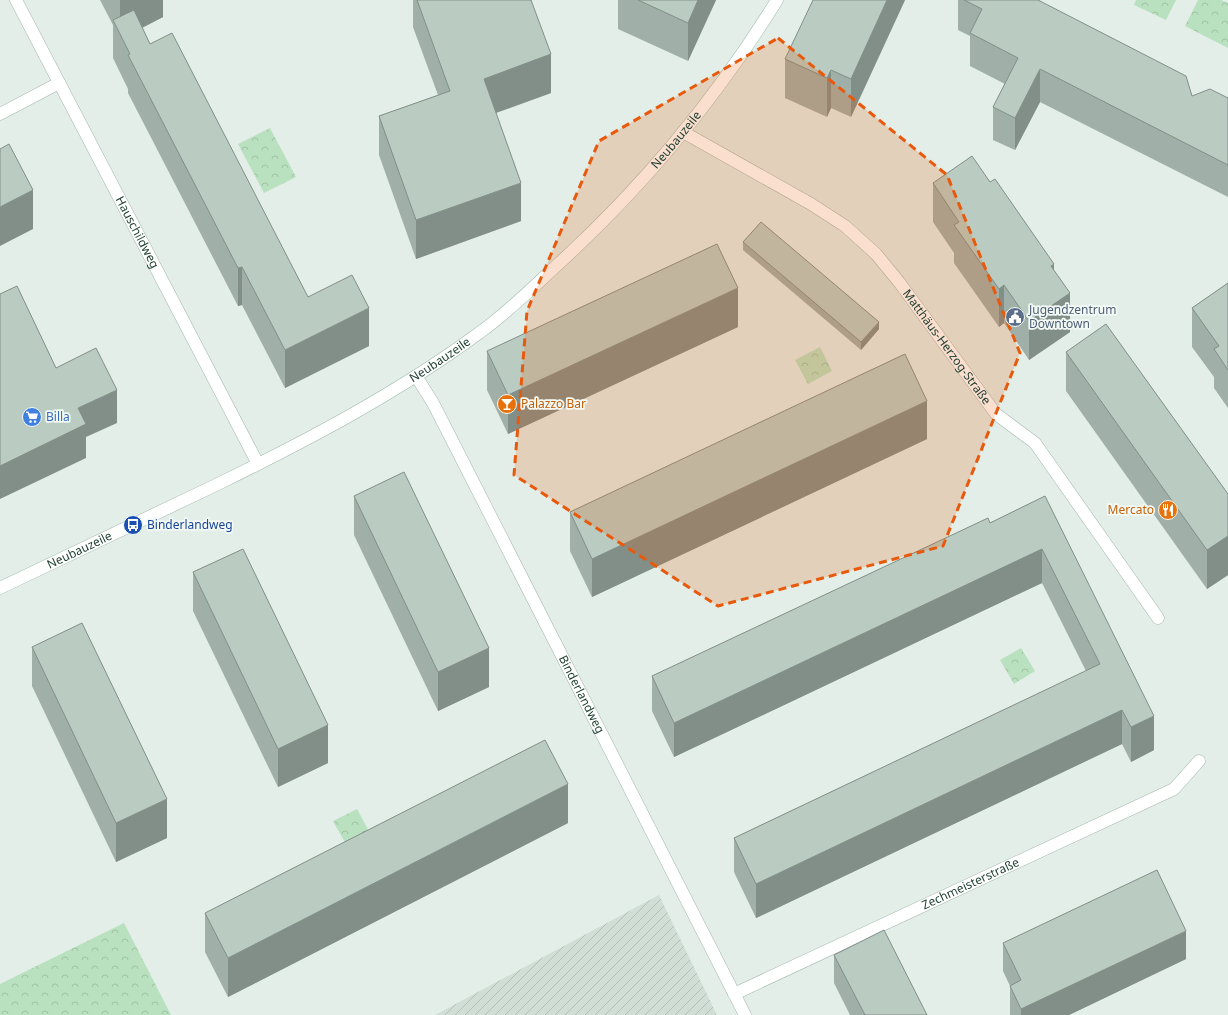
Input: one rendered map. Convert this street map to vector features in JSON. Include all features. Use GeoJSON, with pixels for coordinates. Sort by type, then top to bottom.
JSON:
{"type":"FeatureCollection","features":[{"type":"Feature","properties":{"kind":"street","name":"Hauschildweg"},"geometry":{"type":"LineString","coordinates":[[16,0],[258,464]]}},
{"type":"Feature","properties":{"kind":"street","name":"Neubauzeile"},"geometry":{"type":"LineString","coordinates":[[0,588],[258,464],[338,423],[416,376],[480,332],[538,283],[597,228],[641,182],[720,85],[753,39],[777,0]]}},
{"type":"Feature","properties":{"kind":"street"},"geometry":{"type":"LineString","coordinates":[[0,114],[59,83]]}},
{"type":"Feature","properties":{"kind":"street","name":"Matthäus-Herzog-Straße"},"geometry":{"type":"LineString","coordinates":[[683,132],[811,204],[845,226],[876,254],[899,282],[996,414],[1035,444],[1158,618]]}},
{"type":"Feature","properties":{"kind":"street","name":"Binderlandweg"},"geometry":{"type":"LineString","coordinates":[[416,376],[433,403],[745,1015]]}},
{"type":"Feature","properties":{"kind":"street","name":"Zechmeisterstraße"},"geometry":{"type":"LineString","coordinates":[[734,994],[1174,789],[1199,761]]}},
{"type":"Feature","properties":{"kind":"highlighted area"},"geometry":{"type":"Polygon","coordinates":[[[778,38],[947,175],[1020,353],[943,546],[718,606],[514,475],[527,311],[599,141],[778,38]]]}},
{"type":"Feature","properties":{"kind":"shaded area"},"geometry":{"type":"Polygon","coordinates":[[[659,895],[717,1015],[435,1015],[659,895]]]}},
{"type":"Feature","properties":{"kind":"green space"},"geometry":{"type":"Polygon","coordinates":[[[1136,0],[1176,0],[1166,20],[1134,5],[1136,0]]]}},
{"type":"Feature","properties":{"kind":"green space"},"geometry":{"type":"Polygon","coordinates":[[[1198,0],[1221,0],[1228,3],[1228,48],[1185,26],[1198,0]]]}},
{"type":"Feature","properties":{"kind":"green space"},"geometry":{"type":"Polygon","coordinates":[[[270,128],[296,177],[264,193],[238,144],[270,128]]]}},
{"type":"Feature","properties":{"kind":"green space"},"geometry":{"type":"Polygon","coordinates":[[[820,347],[832,371],[808,384],[795,360],[820,347]]]}},
{"type":"Feature","properties":{"kind":"green space"},"geometry":{"type":"Polygon","coordinates":[[[1021,648],[1035,671],[1014,684],[1000,660],[1021,648]]]}},
{"type":"Feature","properties":{"kind":"green space"},"geometry":{"type":"Polygon","coordinates":[[[357,809],[371,835],[348,848],[333,821],[357,809]]]}},
{"type":"Feature","properties":{"kind":"green space"},"geometry":{"type":"Polygon","coordinates":[[[124,923],[171,1015],[0,1015],[0,984],[124,923]]]}},
{"type":"Feature","properties":{"kind":"building"},"geometry":{"type":"Polygon","coordinates":[[[417,0],[531,0],[551,54],[484,79],[521,183],[416,220],[379,116],[450,91],[417,0]]]}},
{"type":"Feature","properties":{"kind":"building"},"geometry":{"type":"Polygon","coordinates":[[[638,0],[698,0],[688,23],[638,0]]]}},
{"type":"Feature","properties":{"kind":"building"},"geometry":{"type":"Polygon","coordinates":[[[813,0],[887,0],[851,79],[831,70],[827,78],[785,59],[813,0]]]}},
{"type":"Feature","properties":{"kind":"building"},"geometry":{"type":"Polygon","coordinates":[[[964,0],[1038,0],[1186,76],[1192,96],[1210,89],[1228,98],[1228,165],[1040,69],[1015,118],[993,107],[1018,58],[970,33],[982,9],[964,0]]]}},
{"type":"Feature","properties":{"kind":"building"},"geometry":{"type":"Polygon","coordinates":[[[134,10],[150,44],[172,33],[308,297],[352,275],[369,308],[285,350],[242,267],[238,268],[128,55],[130,54],[113,20],[134,10]]]}},
{"type":"Feature","properties":{"kind":"building"},"geometry":{"type":"Polygon","coordinates":[[[9,144],[33,190],[0,207],[0,149],[9,144]]]}},
{"type":"Feature","properties":{"kind":"building"},"geometry":{"type":"Polygon","coordinates":[[[972,156],[990,182],[995,179],[1054,264],[1051,266],[1070,293],[1029,321],[1004,285],[999,289],[954,225],[959,222],[933,183],[972,156]]]}},
{"type":"Feature","properties":{"kind":"building"},"geometry":{"type":"Polygon","coordinates":[[[761,222],[879,322],[861,342],[743,242],[761,222]]]}},
{"type":"Feature","properties":{"kind":"building"},"geometry":{"type":"Polygon","coordinates":[[[717,244],[738,288],[508,395],[487,351],[717,244]]]}},
{"type":"Feature","properties":{"kind":"building"},"geometry":{"type":"Polygon","coordinates":[[[1228,283],[1228,370],[1214,349],[1219,346],[1192,308],[1228,283]]]}},
{"type":"Feature","properties":{"kind":"building"},"geometry":{"type":"Polygon","coordinates":[[[17,286],[56,368],[96,348],[117,390],[78,408],[86,424],[0,466],[0,294],[17,286]]]}},
{"type":"Feature","properties":{"kind":"building"},"geometry":{"type":"Polygon","coordinates":[[[1106,324],[1228,494],[1228,536],[1207,550],[1066,352],[1106,324]]]}},
{"type":"Feature","properties":{"kind":"building"},"geometry":{"type":"Polygon","coordinates":[[[905,354],[927,401],[592,559],[570,512],[905,354]]]}},
{"type":"Feature","properties":{"kind":"building"},"geometry":{"type":"Polygon","coordinates":[[[404,472],[489,648],[438,672],[354,496],[404,472]]]}},
{"type":"Feature","properties":{"kind":"building"},"geometry":{"type":"Polygon","coordinates":[[[1045,496],[1154,716],[1131,727],[1122,710],[756,884],[734,838],[1100,664],[1042,549],[674,723],[652,676],[988,518],[990,523],[1045,496]]]}},
{"type":"Feature","properties":{"kind":"building"},"geometry":{"type":"Polygon","coordinates":[[[243,549],[328,725],[278,749],[193,572],[243,549]]]}},
{"type":"Feature","properties":{"kind":"building"},"geometry":{"type":"Polygon","coordinates":[[[82,623],[167,799],[116,823],[32,647],[82,623]]]}},
{"type":"Feature","properties":{"kind":"building"},"geometry":{"type":"Polygon","coordinates":[[[545,740],[568,784],[228,958],[205,913],[545,740]]]}},
{"type":"Feature","properties":{"kind":"building"},"geometry":{"type":"Polygon","coordinates":[[[1157,870],[1186,931],[1021,1009],[1010,986],[1021,980],[1003,943],[1157,870]]]}},
{"type":"Feature","properties":{"kind":"building"},"geometry":{"type":"Polygon","coordinates":[[[884,930],[927,1015],[865,1015],[834,955],[884,930]]]}},
{"type":"Feature","properties":{"kind":"place","name":"Jugendzentrum Downtown"},"geometry":{"type":"Point","coordinates":[1015,317]}},
{"type":"Feature","properties":{"kind":"place","name":"Palazzo Bar"},"geometry":{"type":"Point","coordinates":[507,404]}},
{"type":"Feature","properties":{"kind":"place","name":"Billa"},"geometry":{"type":"Point","coordinates":[32,417]}},
{"type":"Feature","properties":{"kind":"place","name":"Mercato"},"geometry":{"type":"Point","coordinates":[1168,510]}},
{"type":"Feature","properties":{"kind":"place","name":"Binderlandweg"},"geometry":{"type":"Point","coordinates":[133,525]}}]}
